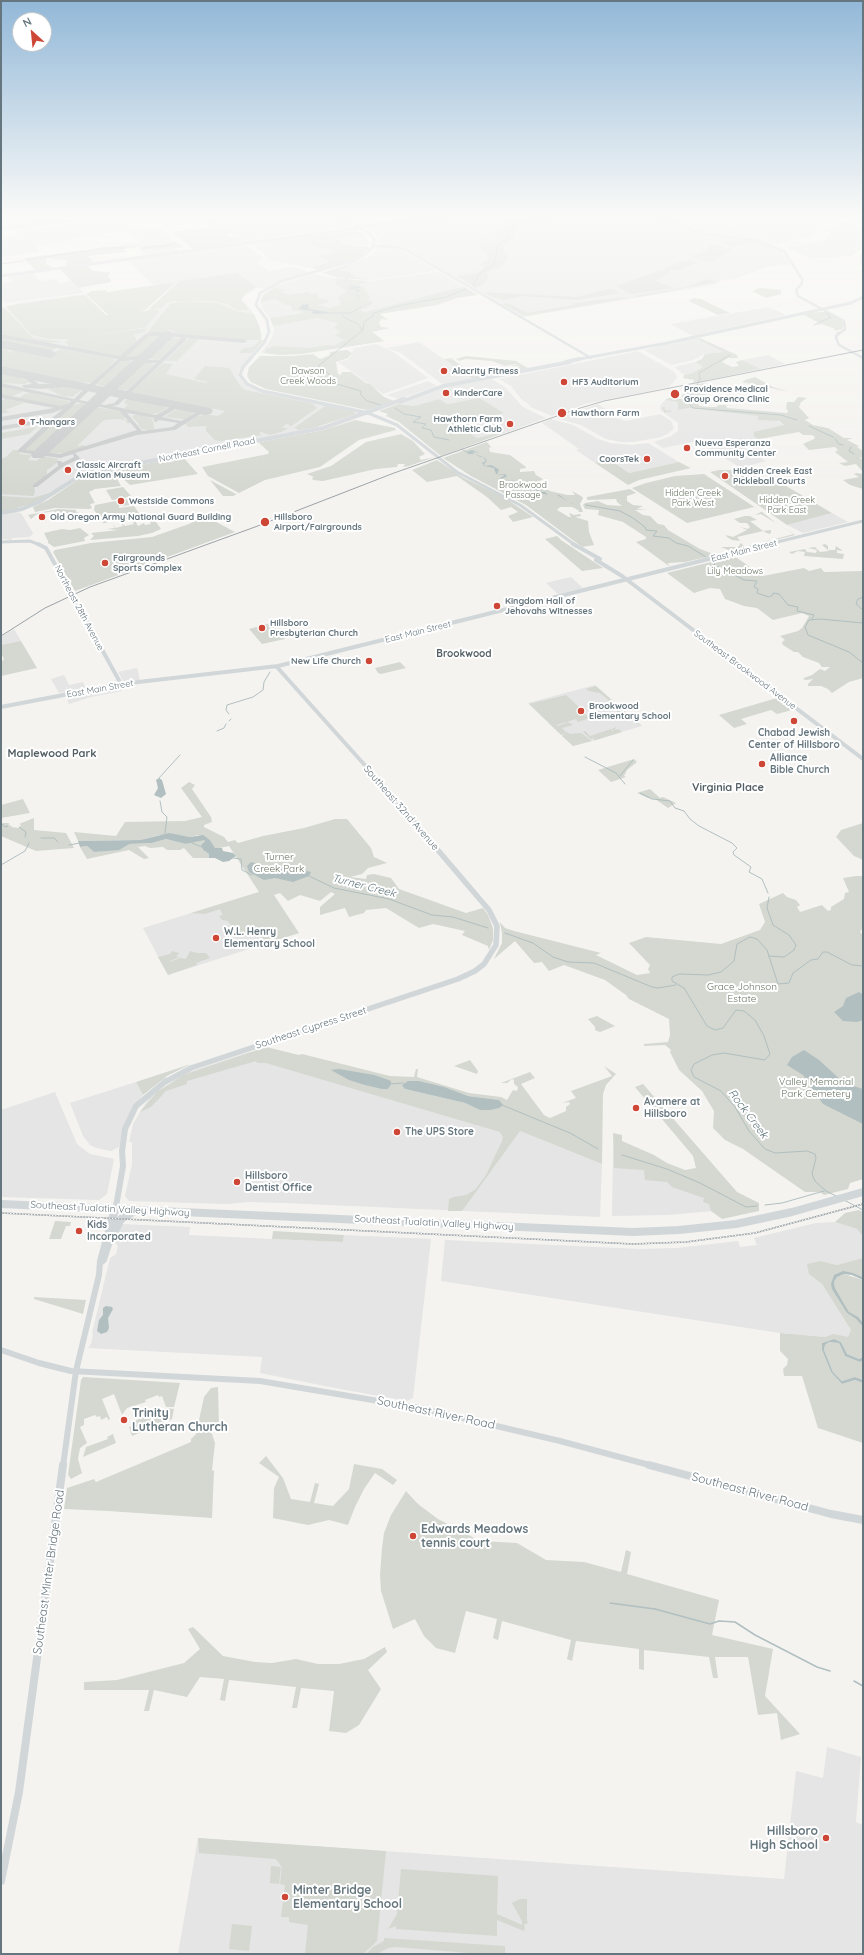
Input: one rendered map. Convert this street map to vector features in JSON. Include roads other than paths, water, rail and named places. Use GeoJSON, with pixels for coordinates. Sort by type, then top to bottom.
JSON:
{"type":"FeatureCollection","features":[{"type":"Feature","properties":{"kind":"highway","name":"Northeast Cornell Road"},"geometry":{"type":"LineString","coordinates":[[1,513],[30,506],[49,498],[75,479],[93,472],[318,429],[439,387],[635,350],[835,306]]}},
{"type":"Feature","properties":{"kind":"highway"},"geometry":{"type":"LineString","coordinates":[[808,312],[830,313],[829,310],[832,307]]}},
{"type":"Feature","properties":{"kind":"highway","name":"Northeast Cornell Road"},"geometry":{"type":"LineString","coordinates":[[390,405],[404,399]]}},
{"type":"Feature","properties":{"kind":"main road"},"geometry":{"type":"LineString","coordinates":[[257,306],[267,320],[269,332],[264,343],[242,369],[241,377],[250,386],[266,392],[369,412]]}},
{"type":"Feature","properties":{"kind":"main road"},"geometry":{"type":"LineString","coordinates":[[501,306],[593,358]]}},
{"type":"Feature","properties":{"kind":"main road"},"geometry":{"type":"LineString","coordinates":[[816,306],[843,320],[846,325],[836,336],[836,342],[846,350],[862,357]]}},
{"type":"Feature","properties":{"kind":"main road","name":"Northeast Cornell Road"},"geometry":{"type":"LineString","coordinates":[[404,399],[410,397]]}},
{"type":"Feature","properties":{"kind":"main road","name":"Southeast Brookwood Avenue"},"geometry":{"type":"LineString","coordinates":[[369,412],[393,423],[457,470],[520,505],[570,542],[597,558],[596,560],[622,576],[863,759]]}},
{"type":"Feature","properties":{"kind":"main road","name":"East Main Street"},"geometry":{"type":"LineString","coordinates":[[1,707],[121,684],[276,666],[863,521]]}},
{"type":"Feature","properties":{"kind":"main road","name":"Northeast 28th Avenue"},"geometry":{"type":"LineString","coordinates":[[1,541],[32,540],[46,548],[121,684]]}},
{"type":"Feature","properties":{"kind":"main road","name":"Southeast 32nd Avenue"},"geometry":{"type":"LineString","coordinates":[[276,666],[353,751],[489,910],[495,920],[498,936],[496,945],[488,960]]}},
{"type":"Feature","properties":{"kind":"main road","name":"Southeast Cypress Street"},"geometry":{"type":"LineString","coordinates":[[114,1209],[123,1166],[122,1151],[125,1129],[130,1115],[136,1106],[139,1105],[161,1084],[184,1071],[458,979],[475,971],[488,960]]}},
{"type":"Feature","properties":{"kind":"main road","name":"Southeast Tualatin Valley Highway"},"geometry":{"type":"LineString","coordinates":[[1,1204],[633,1232],[679,1230],[736,1224],[824,1203],[861,1192]]}},
{"type":"Feature","properties":{"kind":"main road","name":"Southeast Minter Bridge Road"},"geometry":{"type":"LineString","coordinates":[[100,1263],[104,1260],[110,1241],[114,1209]]}},
{"type":"Feature","properties":{"kind":"main road","name":"Southeast Minter Bridge Road"},"geometry":{"type":"LineString","coordinates":[[1,1881],[19,1792],[76,1371],[100,1260],[110,1219],[114,1209]]}},
{"type":"Feature","properties":{"kind":"main road"},"geometry":{"type":"LineString","coordinates":[[110,1241],[113,1238],[121,1219],[127,1214],[136,1211]]}},
{"type":"Feature","properties":{"kind":"main road","name":"Southeast River Road"},"geometry":{"type":"LineString","coordinates":[[1,1350],[51,1367],[76,1371],[260,1382],[420,1408],[560,1441],[823,1512],[863,1520]]}},
{"type":"Feature","properties":{"kind":"waterway"},"geometry":{"type":"LineString","coordinates":[[381,405],[367,401],[361,395],[361,391],[337,384],[329,374],[318,366],[363,330],[364,322],[373,316],[374,313],[397,306]]}},
{"type":"Feature","properties":{"kind":"waterway"},"geometry":{"type":"LineString","coordinates":[[332,313],[351,313],[361,307]]}},
{"type":"Feature","properties":{"kind":"waterway"},"geometry":{"type":"LineString","coordinates":[[814,325],[831,317],[826,313]]}},
{"type":"Feature","properties":{"kind":"waterway"},"geometry":{"type":"LineString","coordinates":[[342,314],[343,317],[358,324],[362,330]]}},
{"type":"Feature","properties":{"kind":"waterway"},"geometry":{"type":"LineString","coordinates":[[684,398],[686,395],[691,394],[696,387],[700,379],[699,373],[730,355]]}},
{"type":"Feature","properties":{"kind":"waterway"},"geometry":{"type":"LineString","coordinates":[[688,402],[693,408],[781,415],[797,420]]}},
{"type":"Feature","properties":{"kind":"waterway"},"geometry":{"type":"LineString","coordinates":[[395,408],[404,414],[421,417],[413,422],[426,424],[422,428],[431,430],[434,437],[449,440]]}},
{"type":"Feature","properties":{"kind":"waterway"},"geometry":{"type":"LineString","coordinates":[[809,426],[833,437]]}},
{"type":"Feature","properties":{"kind":"waterway"},"geometry":{"type":"LineString","coordinates":[[835,439],[839,444],[843,445]]}},
{"type":"Feature","properties":{"kind":"waterway"},"geometry":{"type":"LineString","coordinates":[[851,447],[849,451],[854,454]]}},
{"type":"Feature","properties":{"kind":"waterway"},"geometry":{"type":"LineString","coordinates":[[461,449],[467,452]]}},
{"type":"Feature","properties":{"kind":"waterway"},"geometry":{"type":"LineString","coordinates":[[586,505],[620,511],[633,518],[645,527],[646,530],[657,531],[653,536],[669,538],[676,543],[688,546],[706,557]]}},
{"type":"Feature","properties":{"kind":"waterway"},"geometry":{"type":"LineString","coordinates":[[713,562],[715,564],[713,566],[719,567],[717,571],[724,575],[731,573],[744,580],[757,581],[754,587],[758,589],[757,593],[769,597],[773,595],[773,593],[779,594],[788,605],[798,607],[797,611],[814,615],[812,619]]}},
{"type":"Feature","properties":{"kind":"waterway","name":"Rock Creek"},"geometry":{"type":"LineString","coordinates":[[863,597],[858,599],[856,604],[863,610]]}},
{"type":"Feature","properties":{"kind":"waterway","name":"Rock Creek"},"geometry":{"type":"LineString","coordinates":[[863,623],[820,619],[809,620],[805,627],[808,635],[849,652],[863,663]]}},
{"type":"Feature","properties":{"kind":"waterway"},"geometry":{"type":"LineString","coordinates":[[229,714],[226,710],[227,705],[253,697],[263,690],[264,682],[270,672]]}},
{"type":"Feature","properties":{"kind":"waterway"},"geometry":{"type":"LineString","coordinates":[[217,731],[224,728],[226,724]]}},
{"type":"Feature","properties":{"kind":"waterway"},"geometry":{"type":"LineString","coordinates":[[159,778],[180,755]]}},
{"type":"Feature","properties":{"kind":"waterway"},"geometry":{"type":"LineString","coordinates":[[585,757],[616,773],[625,784]]}},
{"type":"Feature","properties":{"kind":"waterway"},"geometry":{"type":"LineString","coordinates":[[620,776],[633,760]]}},
{"type":"Feature","properties":{"kind":"waterway"},"geometry":{"type":"LineString","coordinates":[[640,793],[652,799],[670,801],[675,808],[684,811],[690,819],[699,826],[732,843],[737,848],[733,852],[734,855],[751,867],[749,872],[762,879],[768,893]]}},
{"type":"Feature","properties":{"kind":"waterway"},"geometry":{"type":"LineString","coordinates":[[160,801],[162,812],[167,817],[165,833]]}},
{"type":"Feature","properties":{"kind":"waterway","name":"Turner Creek"},"geometry":{"type":"LineString","coordinates":[[1,823],[5,827],[8,826]]}},
{"type":"Feature","properties":{"kind":"waterway","name":"Turner Creek"},"geometry":{"type":"LineString","coordinates":[[19,827],[26,832],[25,837]]}},
{"type":"Feature","properties":{"kind":"waterway","name":"Turner Creek"},"geometry":{"type":"LineString","coordinates":[[41,838],[54,838],[58,842]]}},
{"type":"Feature","properties":{"kind":"waterway"},"geometry":{"type":"LineString","coordinates":[[1,865],[25,851],[29,843]]}},
{"type":"Feature","properties":{"kind":"waterway","name":"Turner Creek"},"geometry":{"type":"LineString","coordinates":[[69,845],[80,843]]}},
{"type":"Feature","properties":{"kind":"waterway","name":"Turner Creek"},"geometry":{"type":"LineString","coordinates":[[192,843],[202,847]]}},
{"type":"Feature","properties":{"kind":"waterway","name":"Turner Creek"},"geometry":{"type":"LineString","coordinates":[[233,858],[241,859],[242,870],[252,875]]}},
{"type":"Feature","properties":{"kind":"waterway","name":"Turner Creek"},"geometry":{"type":"LineString","coordinates":[[309,876],[334,888],[389,899],[432,915],[453,917],[488,928]]}},
{"type":"Feature","properties":{"kind":"waterway"},"geometry":{"type":"LineString","coordinates":[[769,897],[767,908],[773,925],[789,935],[796,945],[794,950],[784,957],[769,956]]}},
{"type":"Feature","properties":{"kind":"waterway","name":"Turner Creek"},"geometry":{"type":"LineString","coordinates":[[505,933],[533,943],[553,957],[568,962],[594,963],[652,987],[658,988],[676,985]]}},
{"type":"Feature","properties":{"kind":"waterway","name":"Rock Creek"},"geometry":{"type":"LineString","coordinates":[[836,1196],[826,1191],[815,1181],[812,1174],[816,1158],[815,1154],[807,1151],[775,1153],[765,1149],[749,1131],[735,1107],[721,1091],[694,1077],[691,1070],[694,1064],[712,1055],[724,1053],[765,1060],[770,1054],[764,1036],[755,1020],[744,1011],[736,1010],[723,1028],[715,1030],[707,1026],[684,988],[672,981],[672,977],[679,974],[708,975],[721,972],[734,961],[737,944],[750,937],[757,939],[767,950],[778,984],[789,983],[793,973],[811,960],[818,959],[823,952],[827,952],[852,965],[863,966]]}},
{"type":"Feature","properties":{"kind":"waterway"},"geometry":{"type":"LineString","coordinates":[[390,1084],[403,1083]]}},
{"type":"Feature","properties":{"kind":"waterway"},"geometry":{"type":"LineString","coordinates":[[502,1105],[570,1133],[598,1149]]}},
{"type":"Feature","properties":{"kind":"waterway"},"geometry":{"type":"LineString","coordinates":[[622,1155],[667,1169],[700,1183],[746,1207],[757,1206]]}},
{"type":"Feature","properties":{"kind":"waterway"},"geometry":{"type":"LineString","coordinates":[[765,1205],[782,1203],[824,1191]]}},
{"type":"Feature","properties":{"kind":"waterway","name":"Rock Creek"},"geometry":{"type":"LineString","coordinates":[[844,1200],[863,1210]]}},
{"type":"Feature","properties":{"kind":"waterway"},"geometry":{"type":"LineString","coordinates":[[610,1603],[655,1609],[710,1624],[719,1621],[735,1622],[755,1635],[817,1667],[830,1671]]}},
{"type":"Feature","properties":{"kind":"waterway"},"geometry":{"type":"LineString","coordinates":[[854,1681],[863,1686]]}},
{"type":"Feature","properties":{"kind":"tram line"},"geometry":{"type":"LineString","coordinates":[[1,636],[45,608],[90,587],[255,527],[394,473],[577,409],[604,401],[863,350]]}},
{"type":"Feature","properties":{"kind":"railway"},"geometry":{"type":"LineString","coordinates":[[1,1213],[633,1244],[686,1242],[755,1233],[863,1204]]}},
{"type":"Feature","properties":{"kind":"place","name":"Alacrity Fitness"},"geometry":{"type":"Point","coordinates":[444,371]}},
{"type":"Feature","properties":{"kind":"place","name":"HF3 Auditorium"},"geometry":{"type":"Point","coordinates":[564,382]}},
{"type":"Feature","properties":{"kind":"place","name":"KinderCare"},"geometry":{"type":"Point","coordinates":[446,393]}},
{"type":"Feature","properties":{"kind":"place","name":"Providence Medical Group Orenco Clinic"},"geometry":{"type":"Point","coordinates":[675,394]}},
{"type":"Feature","properties":{"kind":"place","name":"Hawthorn Farm"},"geometry":{"type":"Point","coordinates":[562,413]}},
{"type":"Feature","properties":{"kind":"place","name":"T-hangars"},"geometry":{"type":"Point","coordinates":[22,422]}},
{"type":"Feature","properties":{"kind":"place","name":"Hawthorn Farm Athletic Club"},"geometry":{"type":"Point","coordinates":[510,424]}},
{"type":"Feature","properties":{"kind":"place","name":"Nueva Esperanza Community Center"},"geometry":{"type":"Point","coordinates":[687,448]}},
{"type":"Feature","properties":{"kind":"place","name":"CoorsTek"},"geometry":{"type":"Point","coordinates":[647,459]}},
{"type":"Feature","properties":{"kind":"place","name":"Classic Aircraft Aviation Museum"},"geometry":{"type":"Point","coordinates":[68,470]}},
{"type":"Feature","properties":{"kind":"place","name":"Hidden Creek East Pickleball Courts"},"geometry":{"type":"Point","coordinates":[725,476]}},
{"type":"Feature","properties":{"kind":"place","name":"Westside Commons"},"geometry":{"type":"Point","coordinates":[121,501]}},
{"type":"Feature","properties":{"kind":"place","name":"Old Oregon Army National Guard Building"},"geometry":{"type":"Point","coordinates":[42,517]}},
{"type":"Feature","properties":{"kind":"place","name":"Hillsboro Airport/Fairgrounds"},"geometry":{"type":"Point","coordinates":[265,522]}},
{"type":"Feature","properties":{"kind":"place","name":"Fairgrounds Sports Complex"},"geometry":{"type":"Point","coordinates":[105,563]}},
{"type":"Feature","properties":{"kind":"place","name":"Kingdom Hall of Jehovahs Witnesses"},"geometry":{"type":"Point","coordinates":[497,606]}},
{"type":"Feature","properties":{"kind":"place","name":"Hillsboro Presbyterian Church"},"geometry":{"type":"Point","coordinates":[262,628]}},
{"type":"Feature","properties":{"kind":"place","name":"New Life Church"},"geometry":{"type":"Point","coordinates":[369,661]}},
{"type":"Feature","properties":{"kind":"place","name":"Brookwood Elementary School"},"geometry":{"type":"Point","coordinates":[581,711]}},
{"type":"Feature","properties":{"kind":"place","name":"Chabad Jewish Center of Hillsboro"},"geometry":{"type":"Point","coordinates":[794,721]}},
{"type":"Feature","properties":{"kind":"place","name":"Alliance Bible Church"},"geometry":{"type":"Point","coordinates":[762,764]}},
{"type":"Feature","properties":{"kind":"place","name":"W.L. Henry Elementary School"},"geometry":{"type":"Point","coordinates":[216,938]}},
{"type":"Feature","properties":{"kind":"place","name":"Avamere at Hillsboro"},"geometry":{"type":"Point","coordinates":[636,1108]}},
{"type":"Feature","properties":{"kind":"place","name":"The UPS Store"},"geometry":{"type":"Point","coordinates":[397,1132]}},
{"type":"Feature","properties":{"kind":"place","name":"Hillsboro Dentist Office"},"geometry":{"type":"Point","coordinates":[237,1182]}},
{"type":"Feature","properties":{"kind":"place","name":"Kids Incorporated"},"geometry":{"type":"Point","coordinates":[79,1231]}},
{"type":"Feature","properties":{"kind":"place","name":"Trinity Lutheran Church"},"geometry":{"type":"Point","coordinates":[124,1420]}},
{"type":"Feature","properties":{"kind":"place","name":"Edwards Meadows tennis court"},"geometry":{"type":"Point","coordinates":[413,1536]}},
{"type":"Feature","properties":{"kind":"place","name":"Hillsboro High School"},"geometry":{"type":"Point","coordinates":[826,1838]}},
{"type":"Feature","properties":{"kind":"place","name":"Minter Bridge Elementary School"},"geometry":{"type":"Point","coordinates":[285,1897]}},
{"type":"Feature","properties":{"kind":"district","name":"Brookwood"},"geometry":{"type":"Point","coordinates":[464,654]}},
{"type":"Feature","properties":{"kind":"district","name":"Maplewood Park"},"geometry":{"type":"Point","coordinates":[52,754]}},
{"type":"Feature","properties":{"kind":"district","name":"Virginia Place"},"geometry":{"type":"Point","coordinates":[728,788]}},
{"type":"Feature","properties":{"kind":"park label","name":"Dawson Creek Woods"},"geometry":{"type":"Point","coordinates":[308,376]}},
{"type":"Feature","properties":{"kind":"park label","name":"Brookwood Passage"},"geometry":{"type":"Point","coordinates":[523,490]}},
{"type":"Feature","properties":{"kind":"park label","name":"Hidden Creek Park West"},"geometry":{"type":"Point","coordinates":[693,498]}},
{"type":"Feature","properties":{"kind":"park label","name":"Hidden Creek Park East"},"geometry":{"type":"Point","coordinates":[787,506]}},
{"type":"Feature","properties":{"kind":"park label","name":"Lily Meadows"},"geometry":{"type":"Point","coordinates":[735,571]}},
{"type":"Feature","properties":{"kind":"park label","name":"Turner Creek Park"},"geometry":{"type":"Point","coordinates":[279,862]}},
{"type":"Feature","properties":{"kind":"park label","name":"Grace Johnson Estate"},"geometry":{"type":"Point","coordinates":[742,992]}},
{"type":"Feature","properties":{"kind":"park label","name":"Valley Memorial Park Cemetery"},"geometry":{"type":"Point","coordinates":[816,1088]}}]}
